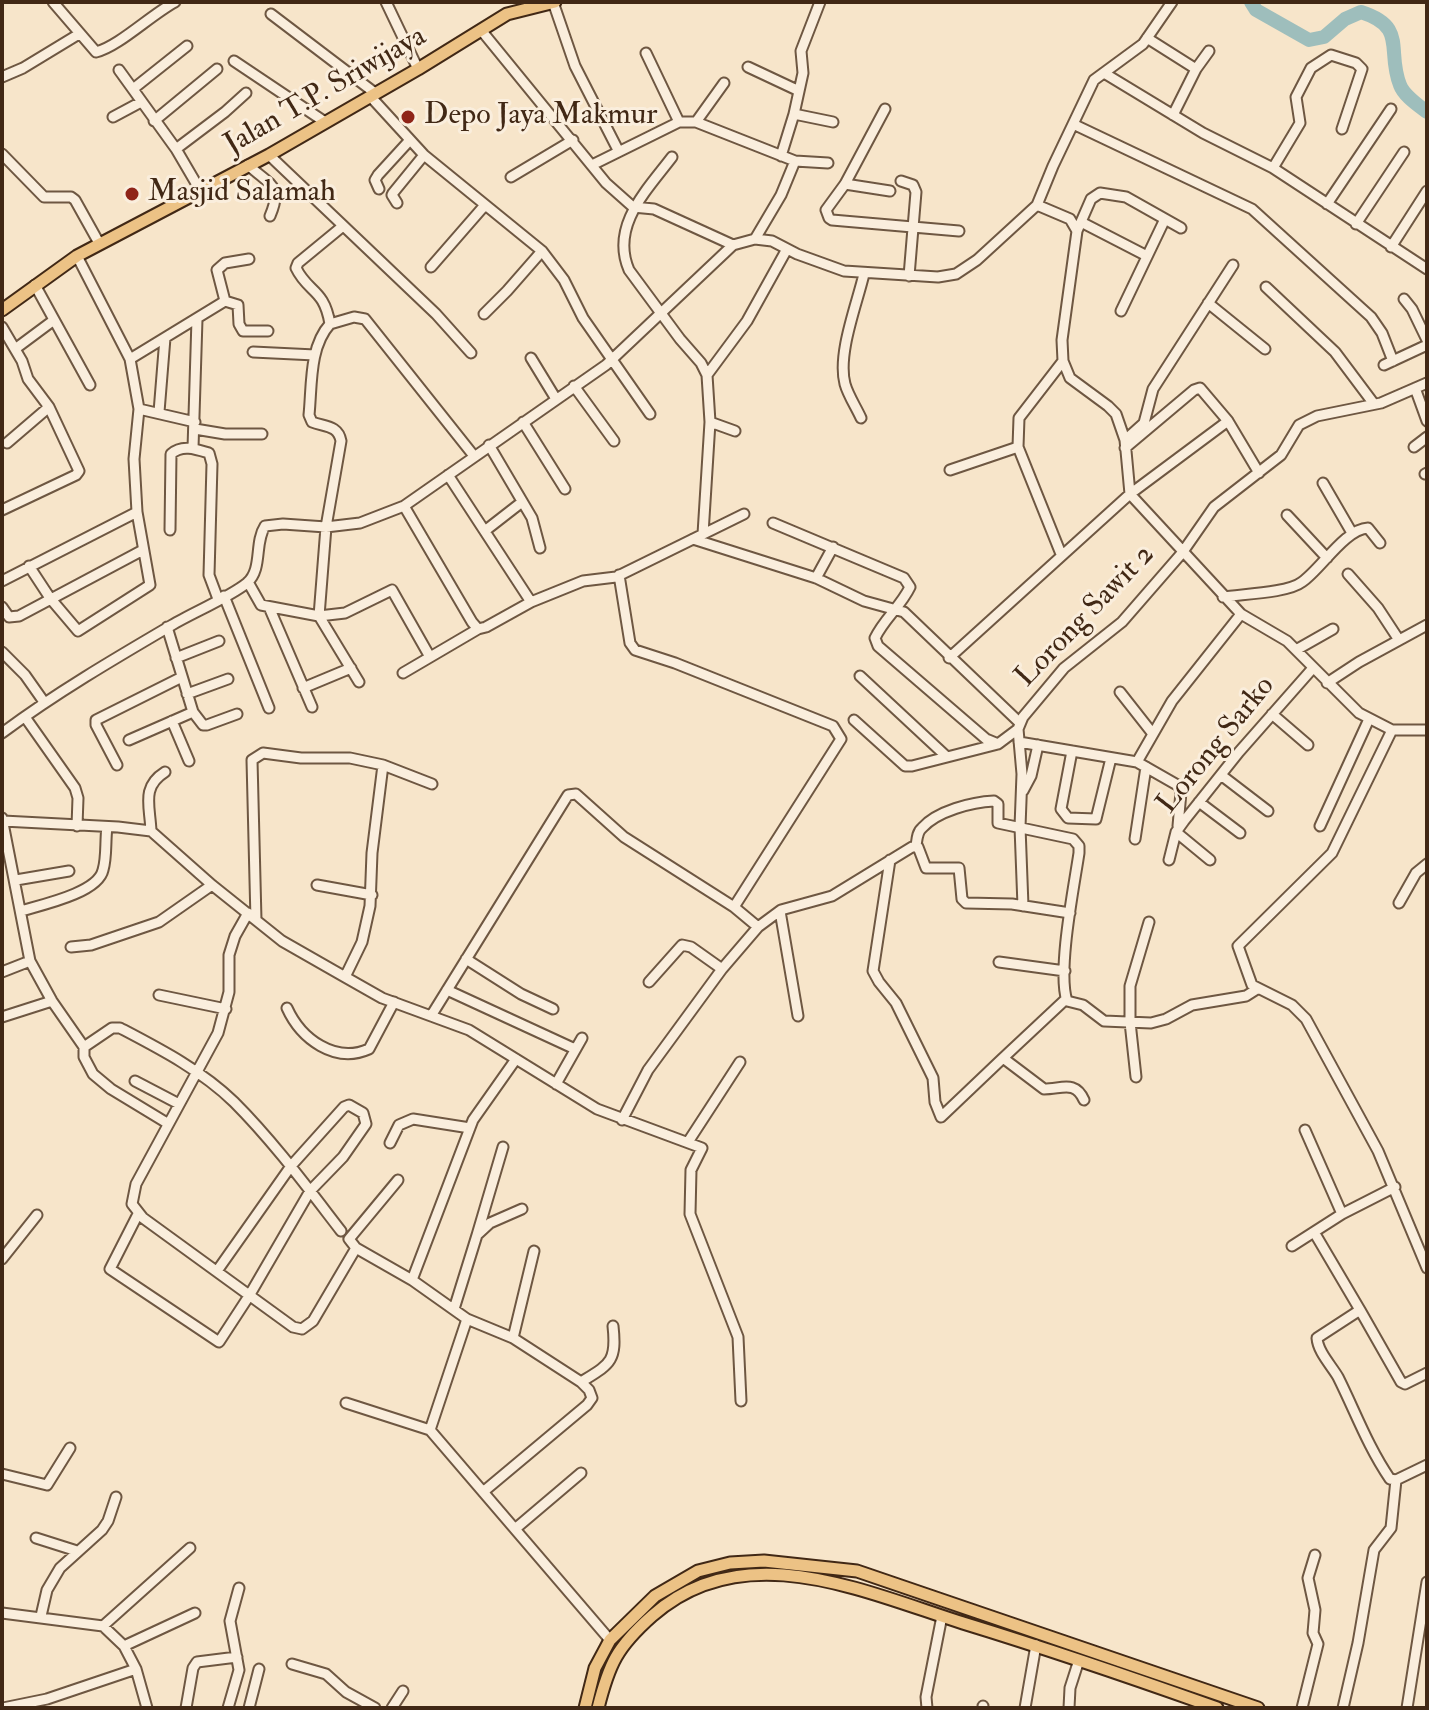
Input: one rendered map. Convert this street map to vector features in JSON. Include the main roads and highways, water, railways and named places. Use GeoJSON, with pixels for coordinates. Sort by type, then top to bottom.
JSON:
{"type":"FeatureCollection","features":[{"type":"Feature","properties":{"kind":"main road","name":"Jalan T.P. Sriwijaya"},"geometry":{"type":"LineString","coordinates":[[2,310],[99,243],[269,155],[507,14],[554,2]]}},
{"type":"Feature","properties":{"kind":"main road"},"geometry":{"type":"LineString","coordinates":[[585,1708],[595,1668],[610,1640],[655,1596],[698,1571],[730,1563],[764,1561],[857,1571],[1068,1649],[1258,1708]]}},
{"type":"Feature","properties":{"kind":"main road"},"geometry":{"type":"LineString","coordinates":[[598,1708],[607,1672],[620,1648],[663,1606],[702,1583],[763,1573],[843,1585],[1036,1645],[1068,1649],[1079,1660],[1217,1708]]}},
{"type":"Feature","properties":{"kind":"waterway"},"geometry":{"type":"LineString","coordinates":[[1251,2],[1256,10],[1309,40],[1324,37],[1345,19],[1361,12],[1376,18],[1390,32],[1402,89],[1427,112]]}},
{"type":"Feature","properties":{"kind":"place","name":"Depo Jaya Makmur"},"geometry":{"type":"Point","coordinates":[408,117]}},
{"type":"Feature","properties":{"kind":"place","name":"Masjid Salamah"},"geometry":{"type":"Point","coordinates":[132,194]}}]}
